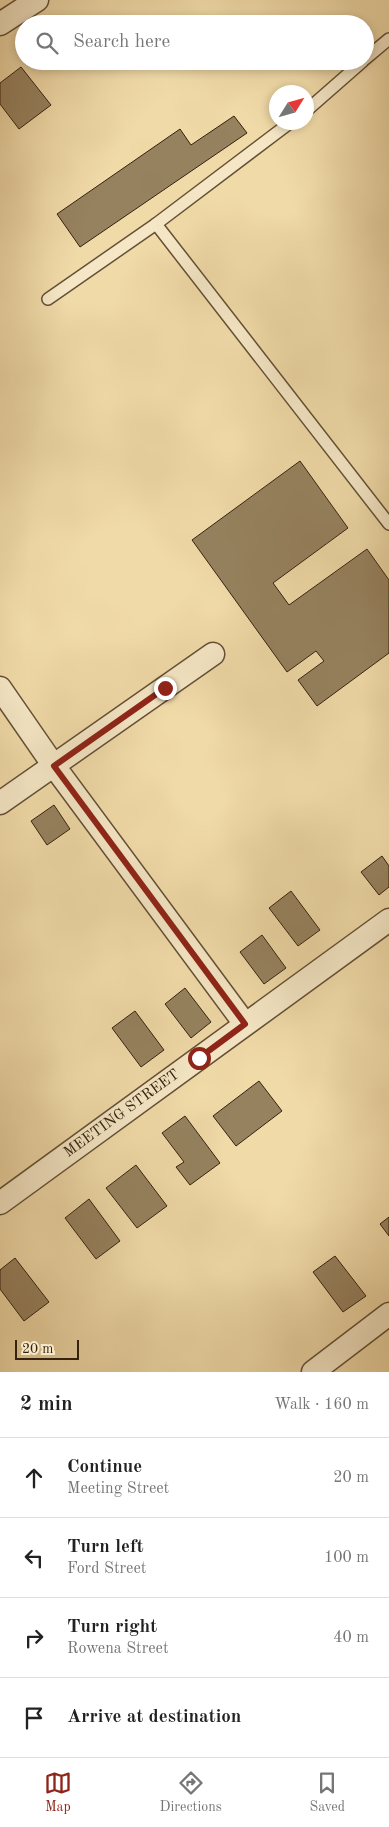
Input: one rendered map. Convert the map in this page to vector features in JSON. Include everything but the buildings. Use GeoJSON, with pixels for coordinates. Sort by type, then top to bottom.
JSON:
{"type":"FeatureCollection","features":[{"type":"Feature","properties":{"kind":"street"},"geometry":{"type":"LineString","coordinates":[[0,24],[37,0]]}},
{"type":"Feature","properties":{"kind":"street"},"geometry":{"type":"LineString","coordinates":[[0,803],[213,654]]}},
{"type":"Feature","properties":{"kind":"street"},"geometry":{"type":"LineString","coordinates":[[0,688],[54,766],[245,1024]]}},
{"type":"Feature","properties":{"kind":"street","name":"MEETING STREET"},"geometry":{"type":"LineString","coordinates":[[0,1203],[389,920]]}},
{"type":"Feature","properties":{"kind":"street"},"geometry":{"type":"LineString","coordinates":[[313,1372],[389,1314]]}},
{"type":"Feature","properties":{"kind":"lane"},"geometry":{"type":"LineString","coordinates":[[374,51],[389,38]]}},
{"type":"Feature","properties":{"kind":"lane"},"geometry":{"type":"LineString","coordinates":[[314,103],[352,70]]}},
{"type":"Feature","properties":{"kind":"lane"},"geometry":{"type":"LineString","coordinates":[[48,299],[156,224],[280,130]]}},
{"type":"Feature","properties":{"kind":"lane"},"geometry":{"type":"LineString","coordinates":[[156,224],[389,524]]}},
{"type":"Feature","properties":{"kind":"route"},"geometry":{"type":"LineString","coordinates":[[165,688],[54,766],[245,1024],[199,1058]]}}]}
